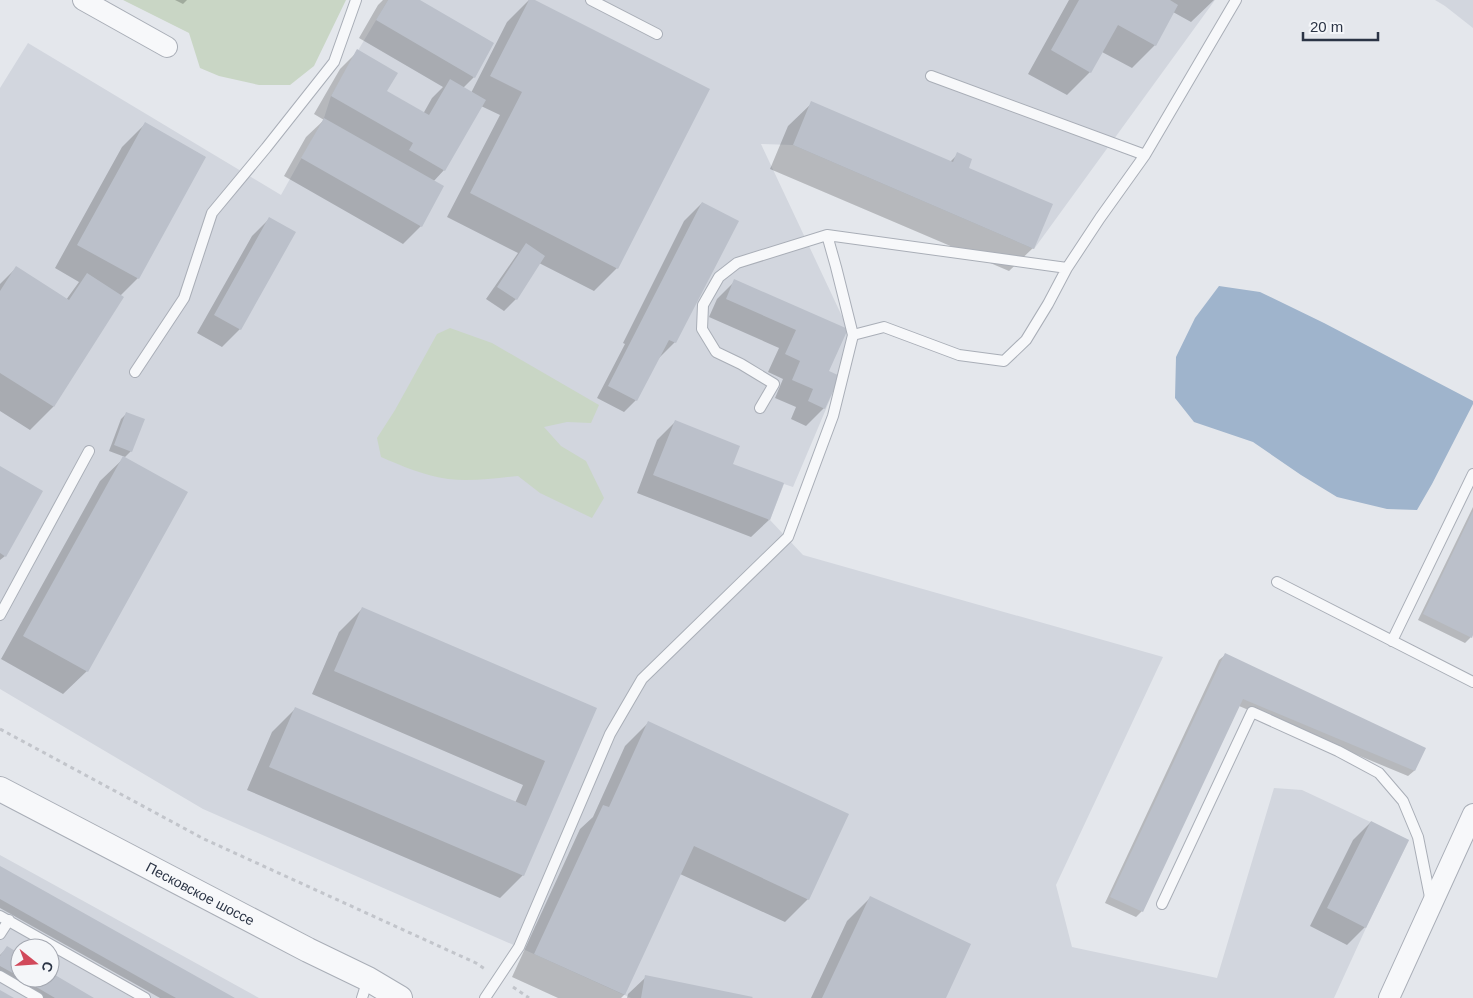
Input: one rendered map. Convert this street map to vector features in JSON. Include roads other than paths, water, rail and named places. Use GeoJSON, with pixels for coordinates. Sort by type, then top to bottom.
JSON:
{"type":"FeatureCollection","features":[{"type":"Feature","properties":{"kind":"street"},"geometry":{"type":"LineString","coordinates":[[83,0],[167,48]]}},
{"type":"Feature","properties":{"kind":"street","name":"Песковское шоссе"},"geometry":{"type":"LineString","coordinates":[[0,789],[308,950],[365,989],[400,998]]}},
{"type":"Feature","properties":{"kind":"street"},"geometry":{"type":"LineString","coordinates":[[1389,998],[1473,814]]}},
{"type":"Feature","properties":{"kind":"lane"},"geometry":{"type":"LineString","coordinates":[[134,372],[184,298],[212,213],[334,62],[356,0]]}},
{"type":"Feature","properties":{"kind":"lane"},"geometry":{"type":"LineString","coordinates":[[591,0],[657,34]]}},
{"type":"Feature","properties":{"kind":"lane"},"geometry":{"type":"LineString","coordinates":[[853,335],[884,327],[959,355],[1004,361],[1026,340],[1067,268],[1145,155],[1236,0]]}},
{"type":"Feature","properties":{"kind":"lane"},"geometry":{"type":"LineString","coordinates":[[931,76],[1145,155]]}},
{"type":"Feature","properties":{"kind":"lane"},"geometry":{"type":"LineString","coordinates":[[760,408],[774,384],[741,364],[716,352],[702,330],[703,305],[718,277],[737,263],[827,235],[1067,268]]}},
{"type":"Feature","properties":{"kind":"lane"},"geometry":{"type":"LineString","coordinates":[[485,998],[518,947],[610,734],[642,679],[788,537],[833,416],[853,335],[827,235]]}},
{"type":"Feature","properties":{"kind":"lane"},"geometry":{"type":"LineString","coordinates":[[0,615],[89,451]]}},
{"type":"Feature","properties":{"kind":"lane"},"geometry":{"type":"LineString","coordinates":[[1392,641],[1473,474]]}},
{"type":"Feature","properties":{"kind":"lane"},"geometry":{"type":"LineString","coordinates":[[1277,582],[1473,682]]}},
{"type":"Feature","properties":{"kind":"lane"},"geometry":{"type":"LineString","coordinates":[[1162,904],[1252,712],[1338,751],[1379,773],[1403,801],[1418,837],[1431,906]]}},
{"type":"Feature","properties":{"kind":"lane"},"geometry":{"type":"LineString","coordinates":[[0,934],[4,918],[145,998]]}},
{"type":"Feature","properties":{"kind":"lane"},"geometry":{"type":"LineString","coordinates":[[0,976],[38,998]]}},
{"type":"Feature","properties":{"kind":"water"},"geometry":{"type":"Polygon","coordinates":[[[1219,286],[1260,292],[1324,323],[1473,401],[1417,510],[1387,509],[1337,497],[1253,442],[1194,422],[1175,398],[1176,357],[1195,318],[1219,286]]]}}]}
